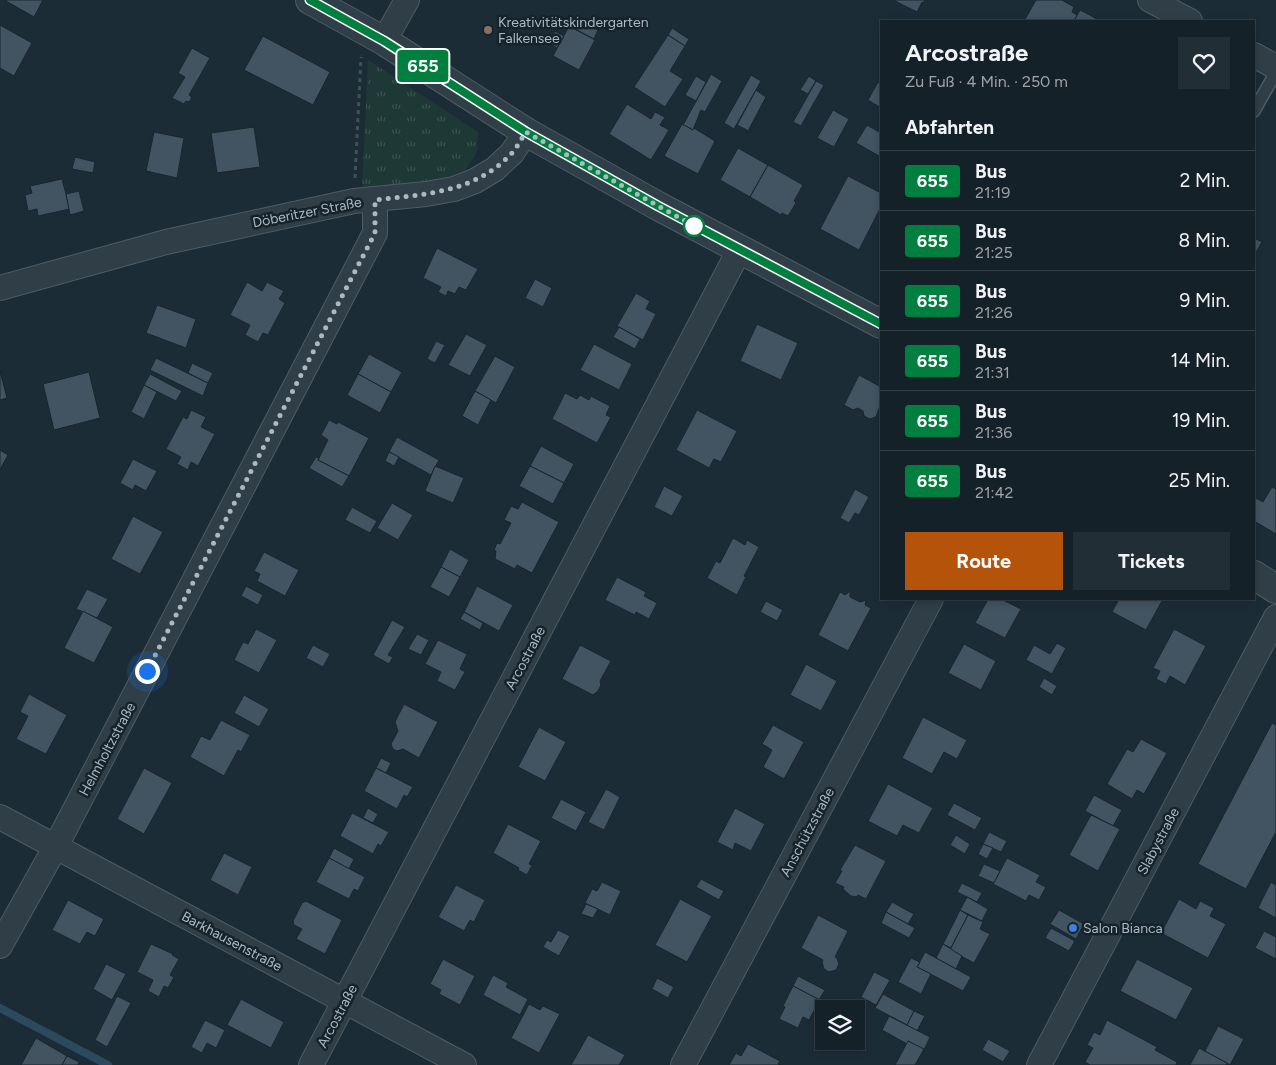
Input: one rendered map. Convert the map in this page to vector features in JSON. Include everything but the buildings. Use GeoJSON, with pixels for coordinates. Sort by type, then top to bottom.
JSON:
{"type":"FeatureCollection","features":[{"type":"Feature","properties":{"kind":"street"},"geometry":{"type":"LineString","coordinates":[[310,0],[373,35],[526,132],[658,206],[880,323]]}},
{"type":"Feature","properties":{"kind":"street"},"geometry":{"type":"LineString","coordinates":[[373,35],[407,0]]}},
{"type":"Feature","properties":{"kind":"street"},"geometry":{"type":"LineString","coordinates":[[1150,0],[1188,20]]}},
{"type":"Feature","properties":{"kind":"street"},"geometry":{"type":"LineString","coordinates":[[1255,56],[1276,67]]}},
{"type":"Feature","properties":{"kind":"street","name":"Döberitzer Straße"},"geometry":{"type":"LineString","coordinates":[[0,288],[166,242],[365,201],[454,189],[475,181],[495,169],[512,153],[526,132]]}},
{"type":"Feature","properties":{"kind":"street","name":"Helmholtzstraße"},"geometry":{"type":"LineString","coordinates":[[0,946],[56,846],[375,233],[365,201]]}},
{"type":"Feature","properties":{"kind":"street","name":"Arcostraße"},"geometry":{"type":"LineString","coordinates":[[311,1065],[732,264],[738,249]]}},
{"type":"Feature","properties":{"kind":"street"},"geometry":{"type":"LineString","coordinates":[[1255,576],[1276,588]]}},
{"type":"Feature","properties":{"kind":"street","name":"Anschützstraße"},"geometry":{"type":"LineString","coordinates":[[683,1065],[930,600]]}},
{"type":"Feature","properties":{"kind":"street","name":"Slabystraße"},"geometry":{"type":"LineString","coordinates":[[1039,1065],[1276,617]]}},
{"type":"Feature","properties":{"kind":"street","name":"Barkhausenstraße"},"geometry":{"type":"LineString","coordinates":[[0,817],[464,1065]]}},
{"type":"Feature","properties":{"kind":"lane"},"geometry":{"type":"LineString","coordinates":[[1255,109],[1276,72]]}},
{"type":"Feature","properties":{"kind":"path"},"geometry":{"type":"LineString","coordinates":[[365,201],[373,35]]}},
{"type":"Feature","properties":{"kind":"green space"},"geometry":{"type":"Polygon","coordinates":[[[368,60],[478,132],[477,152],[465,171],[432,182],[362,189],[368,60]]]}},
{"type":"Feature","properties":{"kind":"waterway"},"geometry":{"type":"LineString","coordinates":[[0,1008],[108,1065]]}},
{"type":"Feature","properties":{"kind":"bus line","name":"655"},"geometry":{"type":"LineString","coordinates":[[310,0],[384,41],[526,132],[658,206],[880,323]]}},
{"type":"Feature","properties":{"kind":"place","name":"Kreativitätskindergarten Falkensee"},"geometry":{"type":"Point","coordinates":[488,30]}},
{"type":"Feature","properties":{"kind":"place","name":"Salon Bianca"},"geometry":{"type":"Point","coordinates":[1073,928]}},
{"type":"Feature","properties":{"kind":"route"},"geometry":{"type":"LineString","coordinates":[[147,671],[375,233],[375,200],[454,189],[475,181],[504,161],[512,153],[526,132],[694,226]]}}]}
